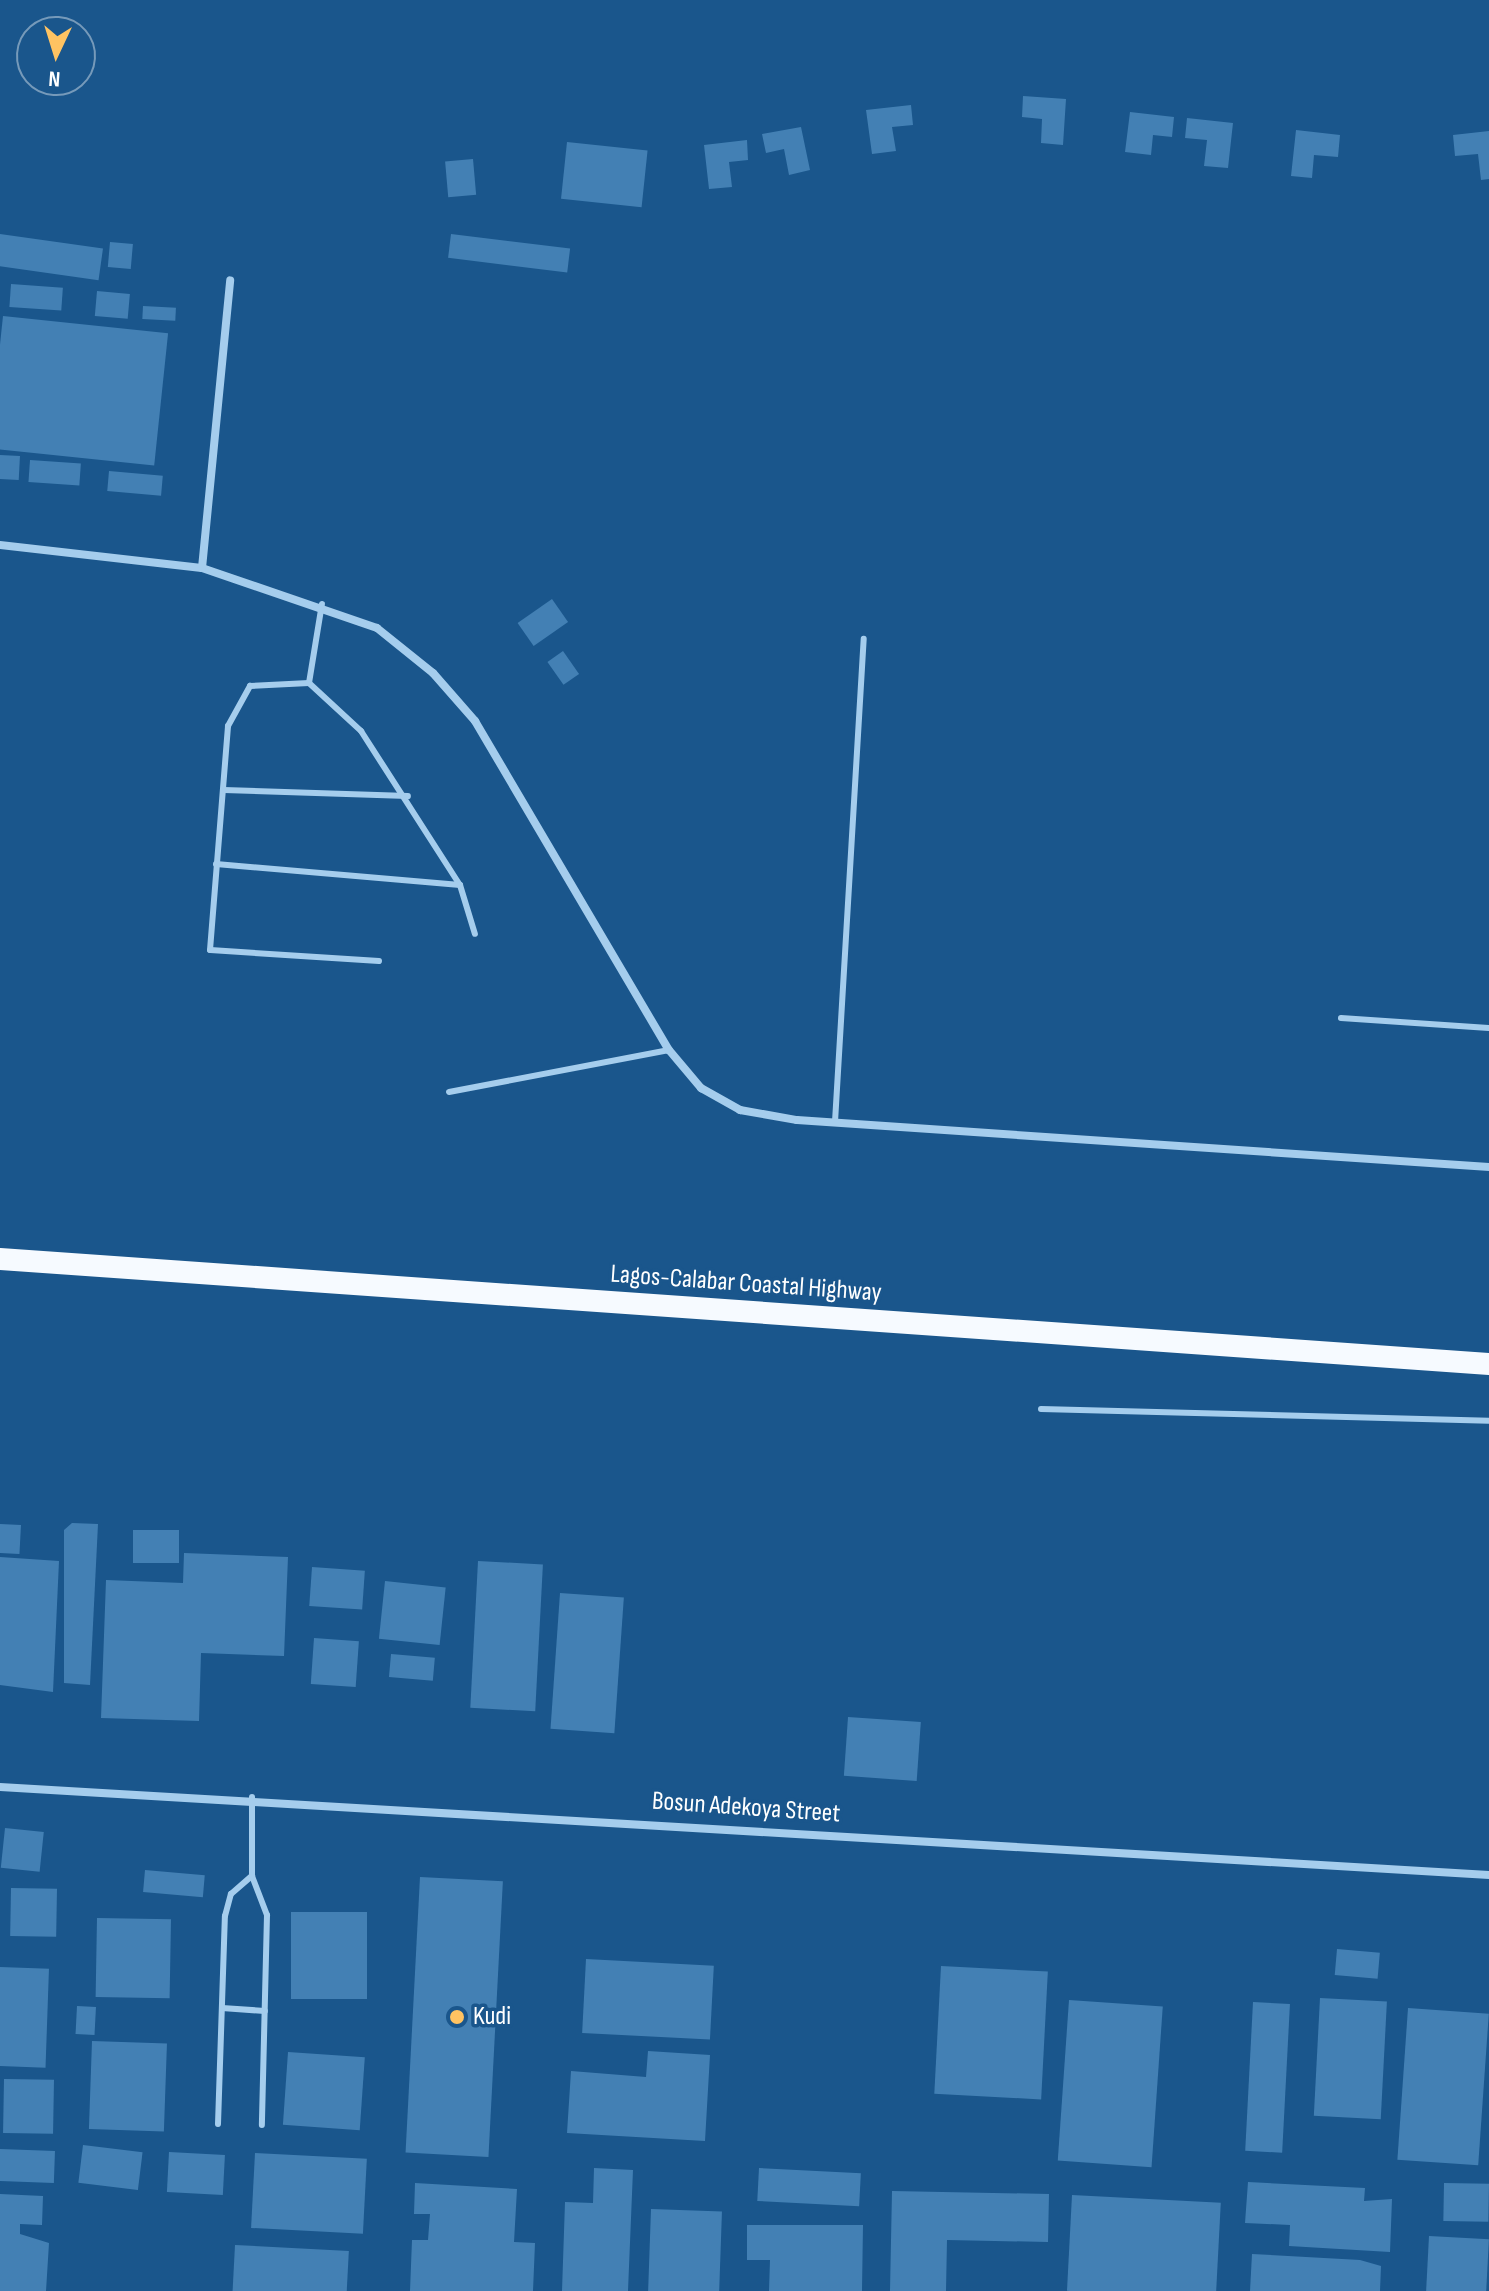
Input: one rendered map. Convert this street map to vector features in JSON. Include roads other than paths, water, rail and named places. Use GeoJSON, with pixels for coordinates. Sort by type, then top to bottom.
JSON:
{"type":"FeatureCollection","features":[{"type":"Feature","properties":{"kind":"highway","name":"Lagos-Calabar Coastal Highway"},"geometry":{"type":"LineString","coordinates":[[0,1259],[1489,1364]]}},
{"type":"Feature","properties":{"kind":"street"},"geometry":{"type":"LineString","coordinates":[[202,568],[230,280]]}},
{"type":"Feature","properties":{"kind":"street"},"geometry":{"type":"LineString","coordinates":[[0,545],[202,568],[322,604],[377,628],[433,673],[475,721],[669,1050],[701,1088],[740,1110],[835,1122],[1489,1167]]}},
{"type":"Feature","properties":{"kind":"street","name":"Bosun Adekoya Street"},"geometry":{"type":"LineString","coordinates":[[0,1787],[252,1797],[1489,1875]]}},
{"type":"Feature","properties":{"kind":"lane"},"geometry":{"type":"LineString","coordinates":[[309,683],[322,604]]}},
{"type":"Feature","properties":{"kind":"lane"},"geometry":{"type":"LineString","coordinates":[[835,1122],[864,639]]}},
{"type":"Feature","properties":{"kind":"lane"},"geometry":{"type":"LineString","coordinates":[[379,961],[210,950],[228,726],[250,686],[309,683],[361,731],[408,796],[460,885],[475,934]]}},
{"type":"Feature","properties":{"kind":"lane"},"geometry":{"type":"LineString","coordinates":[[224,790],[408,796]]}},
{"type":"Feature","properties":{"kind":"lane"},"geometry":{"type":"LineString","coordinates":[[216,864],[460,885]]}},
{"type":"Feature","properties":{"kind":"lane"},"geometry":{"type":"LineString","coordinates":[[1341,1018],[1489,1028]]}},
{"type":"Feature","properties":{"kind":"lane"},"geometry":{"type":"LineString","coordinates":[[449,1092],[669,1050]]}},
{"type":"Feature","properties":{"kind":"lane"},"geometry":{"type":"LineString","coordinates":[[1041,1409],[1489,1421]]}},
{"type":"Feature","properties":{"kind":"lane"},"geometry":{"type":"LineString","coordinates":[[252,1797],[252,1876],[267,1915],[262,2125]]}},
{"type":"Feature","properties":{"kind":"lane"},"geometry":{"type":"LineString","coordinates":[[218,2124],[225,1916],[231,1894],[252,1876]]}},
{"type":"Feature","properties":{"kind":"lane"},"geometry":{"type":"LineString","coordinates":[[222,2008],[265,2011]]}},
{"type":"Feature","properties":{"kind":"place","name":"Kudi"},"geometry":{"type":"Point","coordinates":[457,2017]}}]}
